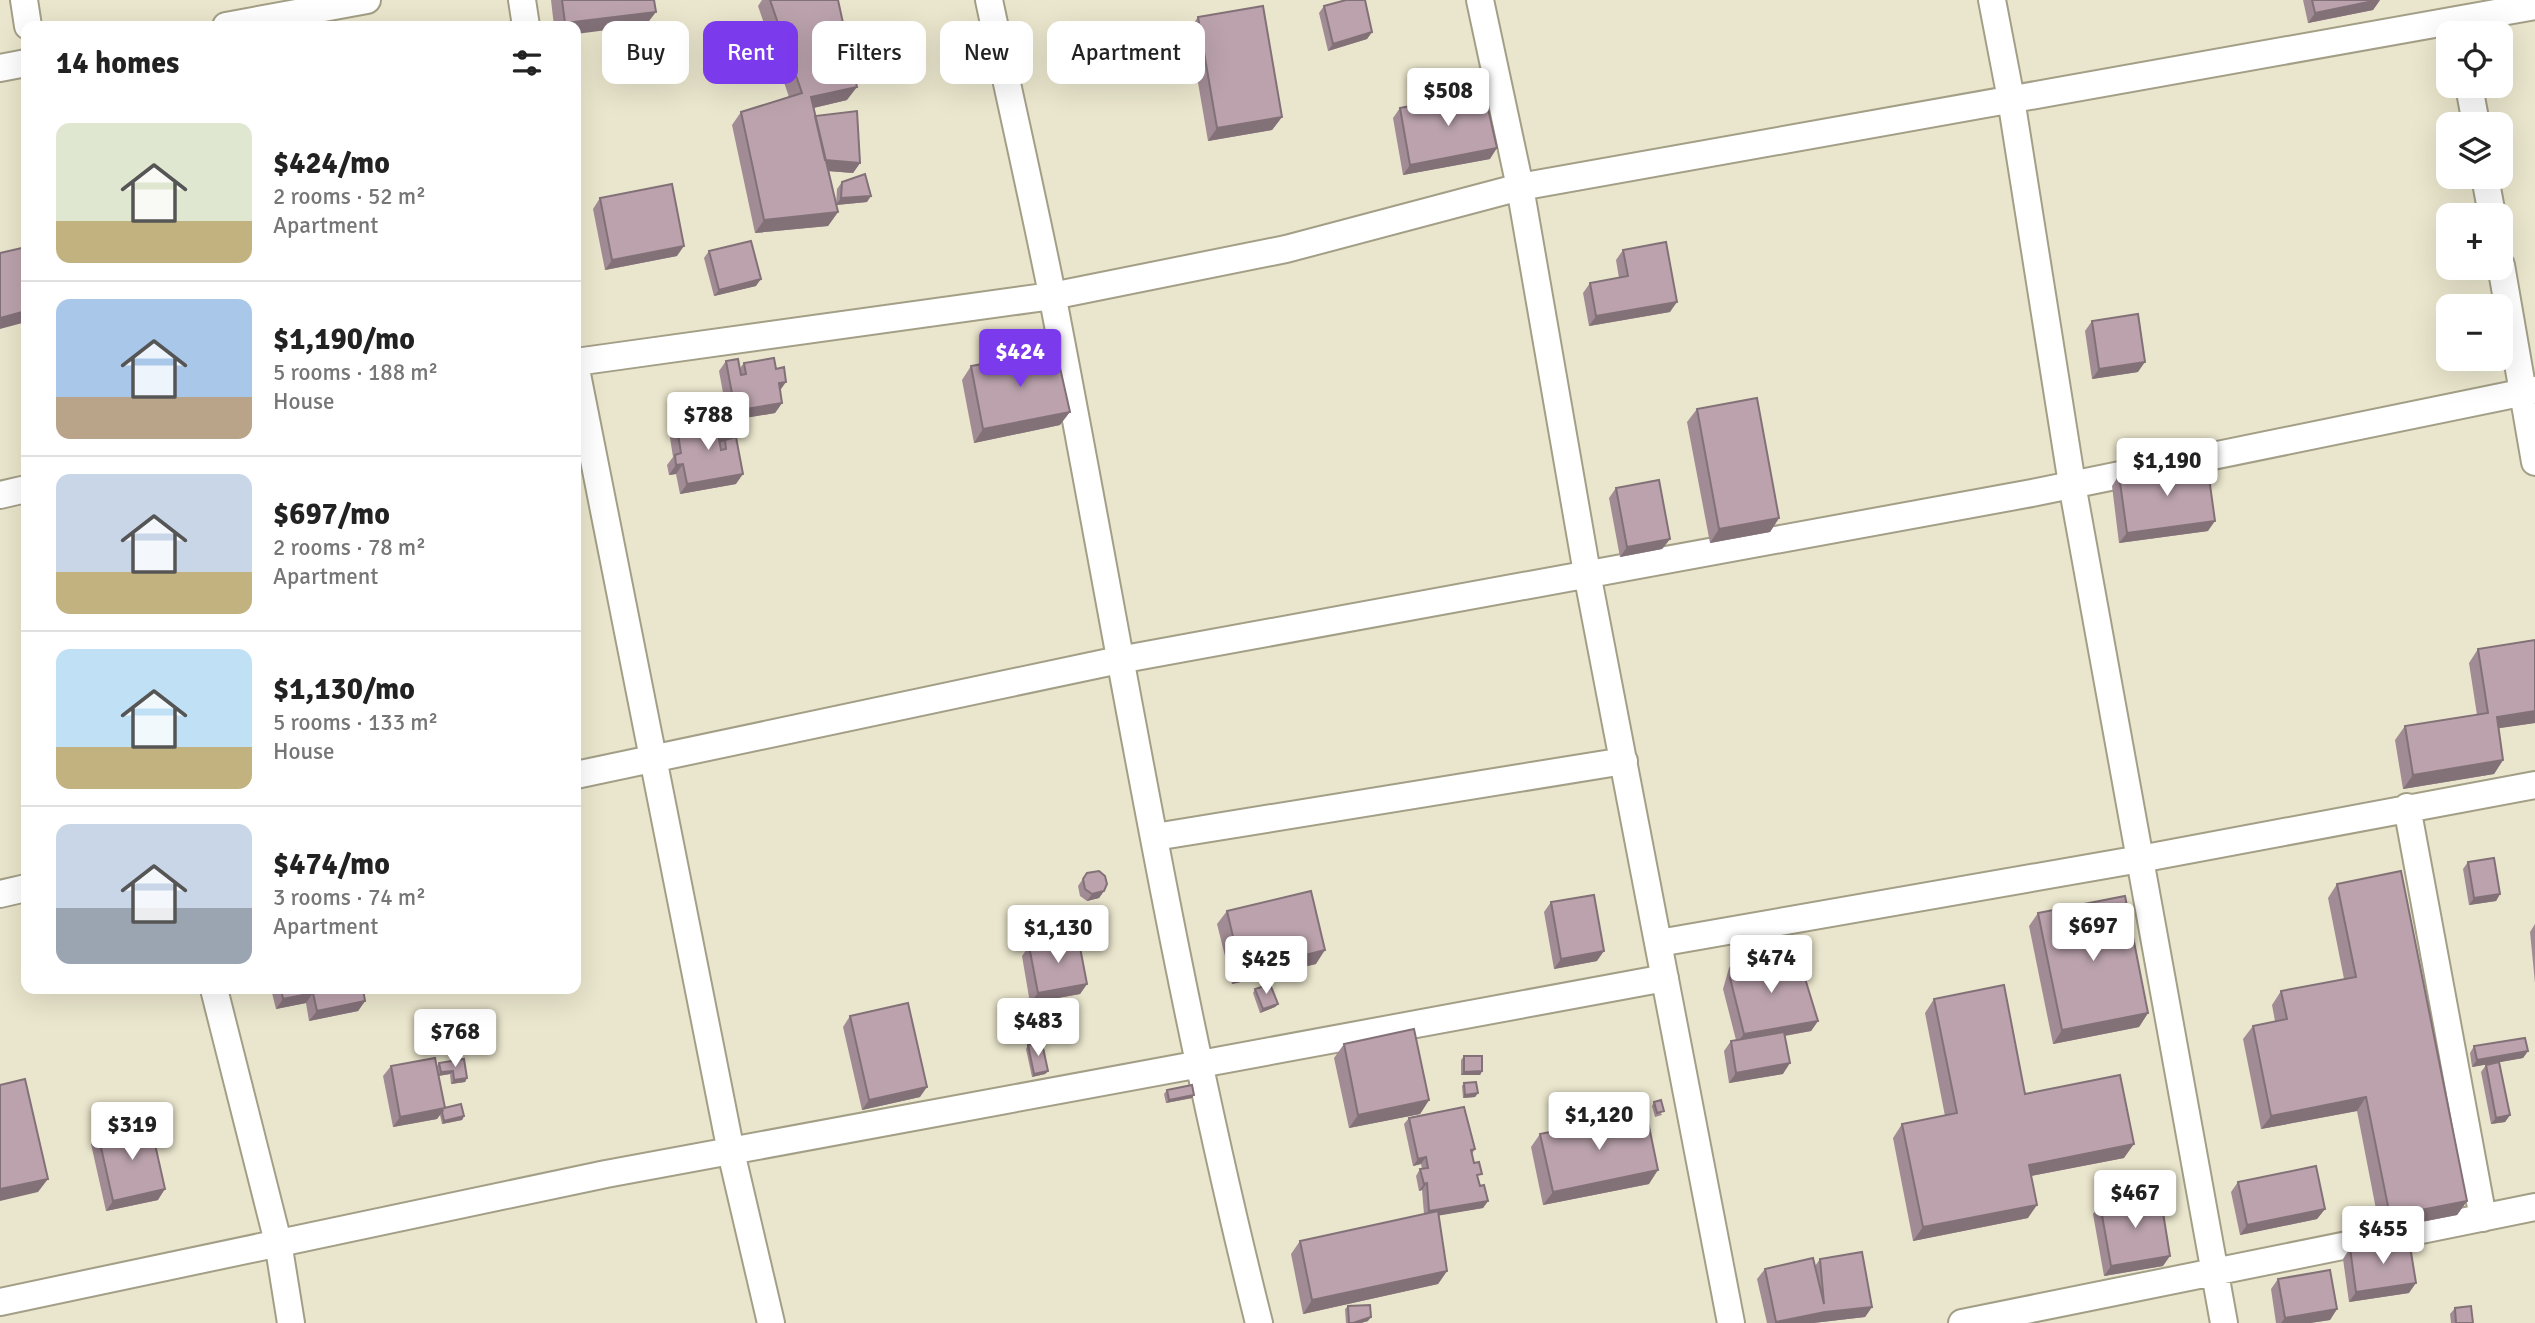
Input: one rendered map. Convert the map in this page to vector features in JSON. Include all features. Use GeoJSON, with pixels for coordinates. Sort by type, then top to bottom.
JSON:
{"type":"FeatureCollection","features":[{"type":"Feature","properties":{"kind":"street"},"geometry":{"type":"LineString","coordinates":[[23,0],[27,21]]}},
{"type":"Feature","properties":{"kind":"street"},"geometry":{"type":"LineString","coordinates":[[253,21],[367,0]]}},
{"type":"Feature","properties":{"kind":"street"},"geometry":{"type":"LineString","coordinates":[[522,0],[525,21]]}},
{"type":"Feature","properties":{"kind":"street"},"geometry":{"type":"LineString","coordinates":[[989,0],[1052,296],[1119,660],[1228,1202],[1259,1323]]}},
{"type":"Feature","properties":{"kind":"street"},"geometry":{"type":"LineString","coordinates":[[1480,0],[1520,187],[1587,573],[1731,1323]]}},
{"type":"Feature","properties":{"kind":"street"},"geometry":{"type":"LineString","coordinates":[[1992,0],[2011,99],[2072,484],[2224,1323]]}},
{"type":"Feature","properties":{"kind":"street"},"geometry":{"type":"LineString","coordinates":[[581,361],[1052,296],[1286,249],[1520,187],[2535,6]]}},
{"type":"Feature","properties":{"kind":"street"},"geometry":{"type":"LineString","coordinates":[[0,68],[21,64]]}},
{"type":"Feature","properties":{"kind":"street"},"geometry":{"type":"LineString","coordinates":[[2504,280],[2529,391],[2535,462]]}},
{"type":"Feature","properties":{"kind":"street"},"geometry":{"type":"LineString","coordinates":[[581,774],[1119,660],[2072,484],[2529,391]]}},
{"type":"Feature","properties":{"kind":"street"},"geometry":{"type":"LineString","coordinates":[[581,395],[651,761],[731,1152],[771,1323]]}},
{"type":"Feature","properties":{"kind":"street"},"geometry":{"type":"LineString","coordinates":[[0,495],[21,490]]}},
{"type":"Feature","properties":{"kind":"street"},"geometry":{"type":"LineString","coordinates":[[1155,836],[1624,761]]}},
{"type":"Feature","properties":{"kind":"street"},"geometry":{"type":"LineString","coordinates":[[1659,943],[2140,859],[2535,785]]}},
{"type":"Feature","properties":{"kind":"street"},"geometry":{"type":"LineString","coordinates":[[2407,807],[2483,1218]]}},
{"type":"Feature","properties":{"kind":"street"},"geometry":{"type":"LineString","coordinates":[[0,894],[21,889]]}},
{"type":"Feature","properties":{"kind":"street"},"geometry":{"type":"LineString","coordinates":[[0,1302],[606,1174],[1665,978]]}},
{"type":"Feature","properties":{"kind":"street"},"geometry":{"type":"LineString","coordinates":[[215,994],[278,1242],[292,1323]]}},
{"type":"Feature","properties":{"kind":"street"},"geometry":{"type":"LineString","coordinates":[[1962,1323],[2535,1208]]}},
{"type":"Feature","properties":{"kind":"building"},"geometry":{"type":"Polygon","coordinates":[[[562,0],[654,0],[656,12],[581,21],[565,21],[562,0]]]}},
{"type":"Feature","properties":{"kind":"building"},"geometry":{"type":"Polygon","coordinates":[[[770,0],[838,0],[843,21],[812,21],[812,84],[856,84],[857,87],[811,97],[838,212],[764,220],[741,112],[802,93],[798,81],[798,21],[777,21],[770,0]]]}},
{"type":"Feature","properties":{"kind":"building"},"geometry":{"type":"Polygon","coordinates":[[[1346,0],[1365,0],[1372,32],[1333,44],[1324,6],[1346,0]]]}},
{"type":"Feature","properties":{"kind":"building"},"geometry":{"type":"Polygon","coordinates":[[[2312,0],[2378,0],[2315,13],[2312,0]]]}},
{"type":"Feature","properties":{"kind":"building"},"geometry":{"type":"Polygon","coordinates":[[[1263,6],[1282,117],[1217,128],[1205,58],[1205,21],[1199,21],[1198,17],[1263,6]]]}},
{"type":"Feature","properties":{"kind":"building"},"geometry":{"type":"Polygon","coordinates":[[[1484,91],[1497,148],[1410,165],[1400,108],[1484,91]]]}},
{"type":"Feature","properties":{"kind":"building"},"geometry":{"type":"Polygon","coordinates":[[[857,111],[860,163],[825,160],[815,116],[857,111]]]}},
{"type":"Feature","properties":{"kind":"building"},"geometry":{"type":"Polygon","coordinates":[[[865,174],[871,196],[841,198],[842,182],[865,174]]]}},
{"type":"Feature","properties":{"kind":"building"},"geometry":{"type":"Polygon","coordinates":[[[672,184],[684,246],[612,260],[600,198],[672,184]]]}},
{"type":"Feature","properties":{"kind":"building"},"geometry":{"type":"Polygon","coordinates":[[[751,241],[761,279],[719,290],[709,251],[751,241]]]}},
{"type":"Feature","properties":{"kind":"building"},"geometry":{"type":"Polygon","coordinates":[[[1666,242],[1677,302],[1596,316],[1590,283],[1628,276],[1623,250],[1666,242]]]}},
{"type":"Feature","properties":{"kind":"building"},"geometry":{"type":"Polygon","coordinates":[[[21,248],[21,312],[0,318],[0,253],[21,248]]]}},
{"type":"Feature","properties":{"kind":"building"},"geometry":{"type":"Polygon","coordinates":[[[2138,314],[2145,362],[2099,369],[2092,321],[2138,314]]]}},
{"type":"Feature","properties":{"kind":"building"},"geometry":{"type":"Polygon","coordinates":[[[1056,350],[1070,412],[983,429],[971,366],[1056,350]]]}},
{"type":"Feature","properties":{"kind":"building"},"geometry":{"type":"Polygon","coordinates":[[[774,358],[776,369],[784,367],[786,382],[779,383],[782,403],[740,410],[738,398],[733,399],[726,361],[738,359],[741,375],[746,374],[744,363],[774,358]]]}},
{"type":"Feature","properties":{"kind":"building"},"geometry":{"type":"Polygon","coordinates":[[[1757,398],[1779,518],[1719,529],[1697,409],[1757,398]]]}},
{"type":"Feature","properties":{"kind":"building"},"geometry":{"type":"Polygon","coordinates":[[[733,418],[735,431],[718,434],[721,450],[726,449],[725,440],[736,437],[743,474],[687,484],[683,464],[676,465],[675,455],[681,453],[677,428],[733,418]]]}},
{"type":"Feature","properties":{"kind":"building"},"geometry":{"type":"Polygon","coordinates":[[[2207,463],[2215,521],[2127,533],[2119,475],[2207,463]]]}},
{"type":"Feature","properties":{"kind":"building"},"geometry":{"type":"Polygon","coordinates":[[[1659,480],[1670,539],[1627,547],[1616,488],[1659,480]]]}},
{"type":"Feature","properties":{"kind":"building"},"geometry":{"type":"Polygon","coordinates":[[[2535,640],[2535,711],[2497,717],[2503,760],[2413,775],[2405,726],[2488,713],[2478,649],[2535,640]]]}},
{"type":"Feature","properties":{"kind":"building"},"geometry":{"type":"Polygon","coordinates":[[[2494,858],[2500,894],[2474,898],[2468,862],[2494,858]]]}},
{"type":"Feature","properties":{"kind":"building"},"geometry":{"type":"Polygon","coordinates":[[[1099,871],[1105,876],[1107,884],[1104,891],[1092,894],[1085,889],[1083,879],[1087,873],[1099,871]]]}},
{"type":"Feature","properties":{"kind":"building"},"geometry":{"type":"Polygon","coordinates":[[[2401,871],[2467,1201],[2390,1216],[2366,1097],[2271,1116],[2253,1026],[2287,1019],[2281,991],[2356,977],[2337,884],[2401,871]]]}},
{"type":"Feature","properties":{"kind":"building"},"geometry":{"type":"Polygon","coordinates":[[[1311,891],[1325,950],[1241,971],[1227,911],[1311,891]]]}},
{"type":"Feature","properties":{"kind":"building"},"geometry":{"type":"Polygon","coordinates":[[[1594,895],[1604,951],[1561,959],[1551,902],[1594,895]]]}},
{"type":"Feature","properties":{"kind":"building"},"geometry":{"type":"Polygon","coordinates":[[[2125,896],[2148,1013],[2062,1030],[2038,913],[2125,896]]]}},
{"type":"Feature","properties":{"kind":"building"},"geometry":{"type":"Polygon","coordinates":[[[1078,937],[1087,984],[1038,993],[1029,946],[1078,937]]]}},
{"type":"Feature","properties":{"kind":"building"},"geometry":{"type":"Polygon","coordinates":[[[1736,958],[1800,962],[1818,1021],[1744,1034],[1730,978],[1736,958]]]}},
{"type":"Feature","properties":{"kind":"building"},"geometry":{"type":"Polygon","coordinates":[[[1270,984],[1278,1004],[1263,1009],[1255,989],[1270,984]]]}},
{"type":"Feature","properties":{"kind":"building"},"geometry":{"type":"Polygon","coordinates":[[[2004,985],[2025,1094],[2120,1075],[2134,1144],[2029,1165],[2037,1205],[1923,1227],[1902,1124],[1957,1113],[1934,999],[2004,985]]]}},
{"type":"Feature","properties":{"kind":"building"},"geometry":{"type":"Polygon","coordinates":[[[282,994],[308,994],[283,999],[282,994]]]}},
{"type":"Feature","properties":{"kind":"building"},"geometry":{"type":"Polygon","coordinates":[[[313,994],[364,994],[365,1001],[317,1011],[313,994]]]}},
{"type":"Feature","properties":{"kind":"building"},"geometry":{"type":"Polygon","coordinates":[[[908,1003],[927,1087],[869,1100],[850,1016],[908,1003]]]}},
{"type":"Feature","properties":{"kind":"building"},"geometry":{"type":"Polygon","coordinates":[[[1414,1029],[1429,1100],[1358,1115],[1344,1044],[1414,1029]]]}},
{"type":"Feature","properties":{"kind":"building"},"geometry":{"type":"Polygon","coordinates":[[[1784,1032],[1790,1063],[1736,1073],[1731,1041],[1784,1032]]]}},
{"type":"Feature","properties":{"kind":"building"},"geometry":{"type":"Polygon","coordinates":[[[2525,1038],[2528,1051],[2477,1060],[2474,1046],[2525,1038]]]}},
{"type":"Feature","properties":{"kind":"building"},"geometry":{"type":"Polygon","coordinates":[[[1042,1043],[1048,1071],[1034,1074],[1028,1045],[1042,1043]]]}},
{"type":"Feature","properties":{"kind":"building"},"geometry":{"type":"Polygon","coordinates":[[[1464,1056],[1482,1056],[1482,1071],[1464,1072],[1464,1056]]]}},
{"type":"Feature","properties":{"kind":"building"},"geometry":{"type":"Polygon","coordinates":[[[435,1058],[445,1108],[400,1117],[391,1066],[435,1058]]]}},
{"type":"Feature","properties":{"kind":"building"},"geometry":{"type":"Polygon","coordinates":[[[464,1059],[467,1078],[454,1080],[453,1071],[441,1072],[439,1063],[464,1059]]]}},
{"type":"Feature","properties":{"kind":"building"},"geometry":{"type":"Polygon","coordinates":[[[2499,1062],[2510,1115],[2496,1118],[2486,1065],[2499,1062]]]}},
{"type":"Feature","properties":{"kind":"building"},"geometry":{"type":"Polygon","coordinates":[[[25,1079],[48,1179],[0,1189],[0,1085],[25,1079]]]}},
{"type":"Feature","properties":{"kind":"building"},"geometry":{"type":"Polygon","coordinates":[[[1476,1082],[1478,1093],[1465,1095],[1464,1083],[1476,1082]]]}},
{"type":"Feature","properties":{"kind":"building"},"geometry":{"type":"Polygon","coordinates":[[[1192,1085],[1194,1095],[1169,1100],[1167,1090],[1192,1085]]]}},
{"type":"Feature","properties":{"kind":"building"},"geometry":{"type":"Polygon","coordinates":[[[1661,1100],[1664,1111],[1657,1113],[1654,1102],[1661,1100]]]}},
{"type":"Feature","properties":{"kind":"building"},"geometry":{"type":"Polygon","coordinates":[[[461,1104],[464,1116],[444,1121],[444,1108],[461,1104]]]}},
{"type":"Feature","properties":{"kind":"building"},"geometry":{"type":"Polygon","coordinates":[[[1464,1107],[1475,1149],[1471,1150],[1474,1163],[1479,1162],[1482,1174],[1477,1175],[1480,1186],[1484,1185],[1488,1201],[1429,1211],[1427,1183],[1424,1184],[1420,1169],[1428,1168],[1426,1157],[1418,1159],[1409,1118],[1464,1107]]]}},
{"type":"Feature","properties":{"kind":"building"},"geometry":{"type":"Polygon","coordinates":[[[1646,1112],[1658,1170],[1553,1192],[1540,1134],[1646,1112]]]}},
{"type":"Feature","properties":{"kind":"building"},"geometry":{"type":"Polygon","coordinates":[[[150,1122],[165,1189],[113,1201],[98,1134],[150,1122]]]}},
{"type":"Feature","properties":{"kind":"building"},"geometry":{"type":"Polygon","coordinates":[[[2316,1166],[2325,1209],[2247,1225],[2238,1182],[2316,1166]]]}},
{"type":"Feature","properties":{"kind":"building"},"geometry":{"type":"Polygon","coordinates":[[[2160,1194],[2170,1256],[2111,1266],[2100,1204],[2160,1194]]]}},
{"type":"Feature","properties":{"kind":"building"},"geometry":{"type":"Polygon","coordinates":[[[1438,1211],[1447,1271],[1312,1300],[1300,1241],[1438,1211]]]}},
{"type":"Feature","properties":{"kind":"building"},"geometry":{"type":"Polygon","coordinates":[[[2409,1240],[2416,1283],[2356,1292],[2350,1248],[2409,1240]]]}},
{"type":"Feature","properties":{"kind":"building"},"geometry":{"type":"Polygon","coordinates":[[[1862,1252],[1872,1307],[1825,1312],[1776,1322],[1765,1269],[1813,1258],[1824,1304],[1820,1259],[1862,1252]]]}},
{"type":"Feature","properties":{"kind":"building"},"geometry":{"type":"Polygon","coordinates":[[[2330,1270],[2337,1309],[2285,1318],[2278,1279],[2330,1270]]]}},
{"type":"Feature","properties":{"kind":"building"},"geometry":{"type":"Polygon","coordinates":[[[1370,1305],[1371,1317],[1349,1323],[1348,1306],[1370,1305]]]}},
{"type":"Feature","properties":{"kind":"building"},"geometry":{"type":"Polygon","coordinates":[[[2471,1306],[2473,1323],[2456,1323],[2455,1308],[2471,1306]]]}}]}
